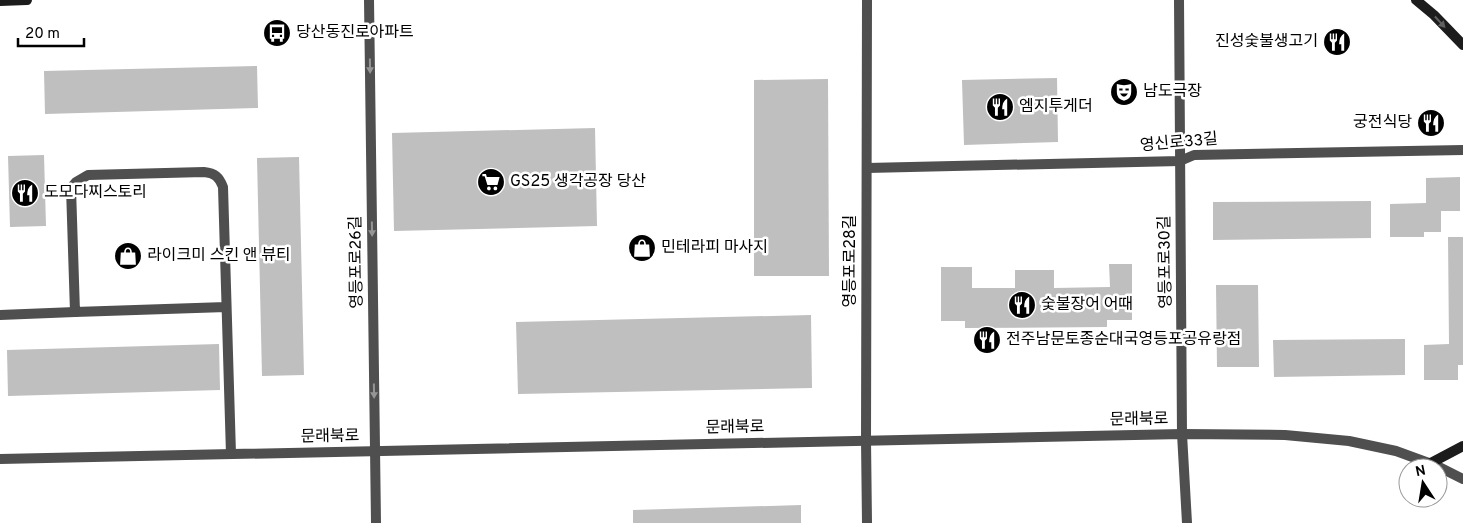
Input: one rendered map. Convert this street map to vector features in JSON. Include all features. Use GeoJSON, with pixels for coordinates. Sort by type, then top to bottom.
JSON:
{"type":"FeatureCollection","features":[{"type":"Feature","properties":{"kind":"main road"},"geometry":{"type":"LineString","coordinates":[[0,0],[27,0]]}},
{"type":"Feature","properties":{"kind":"main road"},"geometry":{"type":"LineString","coordinates":[[1416,0],[1434,15],[1463,45]]}},
{"type":"Feature","properties":{"kind":"main road"},"geometry":{"type":"LineString","coordinates":[[1440,458],[1463,446]]}},
{"type":"Feature","properties":{"kind":"street","name":"영등포로26길"},"geometry":{"type":"LineString","coordinates":[[369,0],[376,523]]}},
{"type":"Feature","properties":{"kind":"street","name":"영등포로28길"},"geometry":{"type":"LineString","coordinates":[[867,0],[866,440],[868,523]]}},
{"type":"Feature","properties":{"kind":"street","name":"영등포로30길"},"geometry":{"type":"LineString","coordinates":[[1179,0],[1182,434],[1187,523]]}},
{"type":"Feature","properties":{"kind":"street","name":"영신로33길"},"geometry":{"type":"LineString","coordinates":[[867,168],[1180,161],[1194,155],[1463,150]]}},
{"type":"Feature","properties":{"kind":"street"},"geometry":{"type":"LineString","coordinates":[[75,312],[71,188],[76,182],[88,176],[204,172],[216,176],[223,187],[231,454]]}},
{"type":"Feature","properties":{"kind":"street"},"geometry":{"type":"LineString","coordinates":[[0,316],[226,307]]}},
{"type":"Feature","properties":{"kind":"street","name":"문래북로"},"geometry":{"type":"LineString","coordinates":[[0,459],[1182,434],[1285,435],[1349,441],[1396,451],[1414,458]]}},
{"type":"Feature","properties":{"kind":"street","name":"문래북로"},"geometry":{"type":"LineString","coordinates":[[1448,472],[1463,479]]}},
{"type":"Feature","properties":{"kind":"building"},"geometry":{"type":"Polygon","coordinates":[[[257,66],[258,108],[45,114],[44,71],[257,66]]]}},
{"type":"Feature","properties":{"kind":"building"},"geometry":{"type":"Polygon","coordinates":[[[1057,78],[1058,142],[964,145],[962,80],[1057,78]]]}},
{"type":"Feature","properties":{"kind":"building"},"geometry":{"type":"Polygon","coordinates":[[[828,79],[829,276],[754,276],[754,80],[828,79]]]}},
{"type":"Feature","properties":{"kind":"building"},"geometry":{"type":"Polygon","coordinates":[[[595,128],[597,226],[394,231],[392,133],[595,128]]]}},
{"type":"Feature","properties":{"kind":"building"},"geometry":{"type":"Polygon","coordinates":[[[44,155],[46,226],[10,227],[8,156],[44,155]]]}},
{"type":"Feature","properties":{"kind":"building"},"geometry":{"type":"Polygon","coordinates":[[[299,157],[304,375],[262,376],[257,158],[299,157]]]}},
{"type":"Feature","properties":{"kind":"building"},"geometry":{"type":"Polygon","coordinates":[[[1460,177],[1460,211],[1441,211],[1441,232],[1424,232],[1424,237],[1390,237],[1390,204],[1426,203],[1426,178],[1460,177]]]}},
{"type":"Feature","properties":{"kind":"building"},"geometry":{"type":"Polygon","coordinates":[[[1371,201],[1371,238],[1213,240],[1213,202],[1371,201]]]}},
{"type":"Feature","properties":{"kind":"building"},"geometry":{"type":"Polygon","coordinates":[[[1448,237],[1463,237],[1463,365],[1458,365],[1458,380],[1424,380],[1424,345],[1449,344],[1448,237]]]}},
{"type":"Feature","properties":{"kind":"building"},"geometry":{"type":"Polygon","coordinates":[[[1109,264],[1132,264],[1132,320],[1107,320],[1107,327],[965,328],[965,321],[941,321],[941,267],[972,267],[972,288],[1015,288],[1015,270],[1054,270],[1054,288],[1110,287],[1109,264]]]}},
{"type":"Feature","properties":{"kind":"building"},"geometry":{"type":"Polygon","coordinates":[[[1216,285],[1258,285],[1259,367],[1217,367],[1216,285]]]}},
{"type":"Feature","properties":{"kind":"building"},"geometry":{"type":"Polygon","coordinates":[[[811,315],[812,388],[518,394],[516,322],[811,315]]]}},
{"type":"Feature","properties":{"kind":"building"},"geometry":{"type":"Polygon","coordinates":[[[1405,339],[1405,375],[1274,377],[1273,340],[1405,339]]]}},
{"type":"Feature","properties":{"kind":"building"},"geometry":{"type":"Polygon","coordinates":[[[219,344],[220,390],[8,396],[7,350],[219,344]]]}},
{"type":"Feature","properties":{"kind":"building"},"geometry":{"type":"Polygon","coordinates":[[[801,505],[801,523],[633,523],[633,510],[801,505]]]}},
{"type":"Feature","properties":{"kind":"place","name":"당산동진로아파트"},"geometry":{"type":"Point","coordinates":[277,33]}},
{"type":"Feature","properties":{"kind":"place","name":"진성숯불생고기"},"geometry":{"type":"Point","coordinates":[1337,42]}},
{"type":"Feature","properties":{"kind":"place","name":"남도극장"},"geometry":{"type":"Point","coordinates":[1124,92]}},
{"type":"Feature","properties":{"kind":"place","name":"엠지투게더"},"geometry":{"type":"Point","coordinates":[1000,107]}},
{"type":"Feature","properties":{"kind":"place","name":"궁전식당"},"geometry":{"type":"Point","coordinates":[1431,123]}},
{"type":"Feature","properties":{"kind":"place","name":"GS25 생각공장 당산"},"geometry":{"type":"Point","coordinates":[491,182]}},
{"type":"Feature","properties":{"kind":"place","name":"도모다찌스토리"},"geometry":{"type":"Point","coordinates":[25,193]}},
{"type":"Feature","properties":{"kind":"place","name":"민테라피 마사지"},"geometry":{"type":"Point","coordinates":[642,248]}},
{"type":"Feature","properties":{"kind":"place","name":"라이크미 스킨 앤 뷰티"},"geometry":{"type":"Point","coordinates":[128,256]}},
{"type":"Feature","properties":{"kind":"place","name":"숯불장어 어때"},"geometry":{"type":"Point","coordinates":[1022,305]}},
{"type":"Feature","properties":{"kind":"place","name":"전주남문토종순대국영등포공유랑점"},"geometry":{"type":"Point","coordinates":[987,340]}}]}
